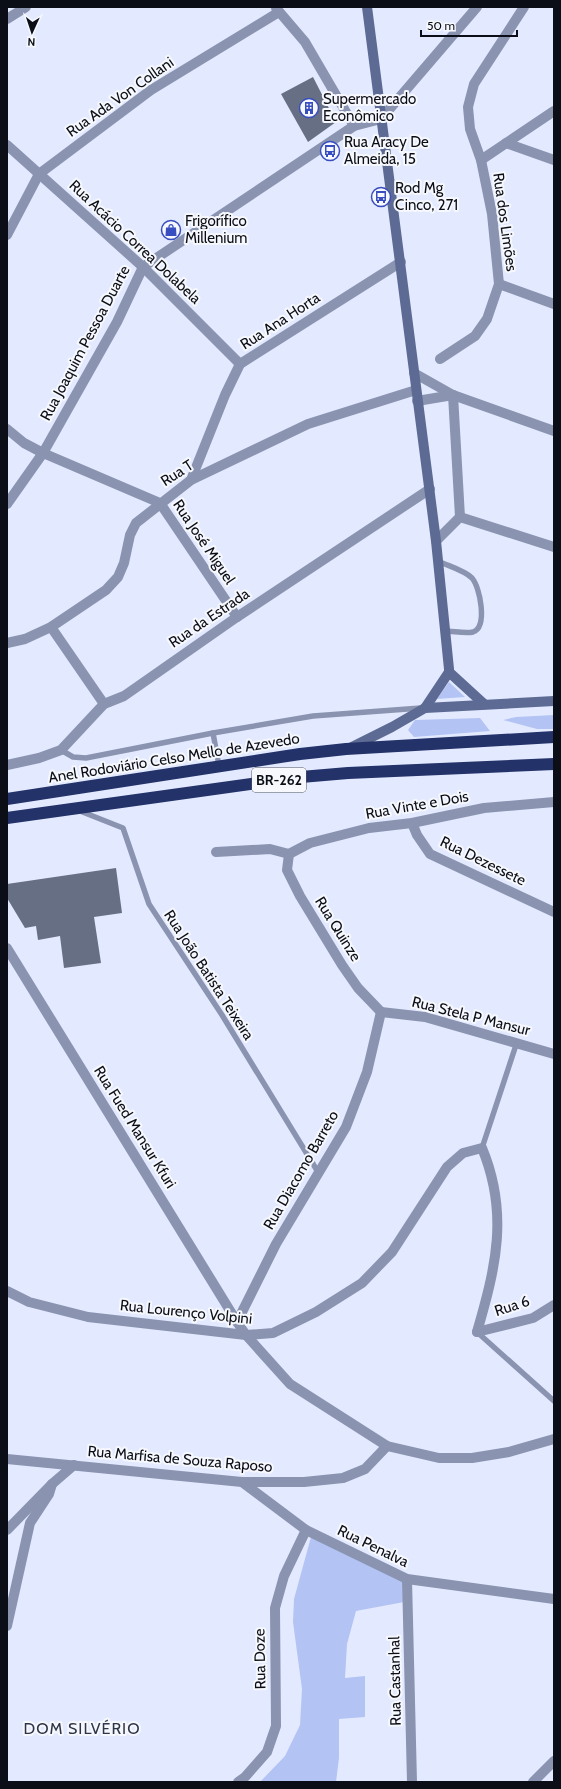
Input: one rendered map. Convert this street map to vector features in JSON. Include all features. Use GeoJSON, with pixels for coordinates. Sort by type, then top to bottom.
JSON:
{"type":"FeatureCollection","features":[{"type":"Feature","properties":{"kind":"highway","name":"Anel Rodoviário Celso Mello de Azevedo"},"geometry":{"type":"LineString","coordinates":[[7,799],[300,754],[346,749],[554,737]]}},
{"type":"Feature","properties":{"kind":"highway","name":"BR-262"},"geometry":{"type":"LineString","coordinates":[[7,818],[301,777],[348,773],[554,764]]}},
{"type":"Feature","properties":{"kind":"main road"},"geometry":{"type":"LineString","coordinates":[[367,7],[430,489],[450,672],[484,704]]}},
{"type":"Feature","properties":{"kind":"main road"},"geometry":{"type":"LineString","coordinates":[[425,708],[450,672]]}},
{"type":"Feature","properties":{"kind":"main road","name":"Anel Rodoviário Celso Mello de Azevedo"},"geometry":{"type":"LineString","coordinates":[[346,749],[392,727],[425,708],[554,701]]}},
{"type":"Feature","properties":{"kind":"street"},"geometry":{"type":"LineString","coordinates":[[7,18],[26,7]]}},
{"type":"Feature","properties":{"kind":"street"},"geometry":{"type":"LineString","coordinates":[[381,119],[477,7]]}},
{"type":"Feature","properties":{"kind":"street","name":"Rua dos Limões"},"geometry":{"type":"LineString","coordinates":[[440,359],[474,336],[479,330],[487,319],[498,284],[492,214],[482,160],[470,129],[468,107],[474,84],[524,7]]}},
{"type":"Feature","properties":{"kind":"street"},"geometry":{"type":"LineString","coordinates":[[277,10],[305,42],[354,126]]}},
{"type":"Feature","properties":{"kind":"street","name":"Rua Ada Von Collani"},"geometry":{"type":"LineString","coordinates":[[7,235],[39,174],[151,90],[277,10]]}},
{"type":"Feature","properties":{"kind":"street"},"geometry":{"type":"LineString","coordinates":[[482,160],[554,111]]}},
{"type":"Feature","properties":{"kind":"street","name":"Rua Joaquim Pessoa Duarte"},"geometry":{"type":"LineString","coordinates":[[7,504],[43,453],[117,322],[143,267],[354,126],[381,119]]}},
{"type":"Feature","properties":{"kind":"street"},"geometry":{"type":"LineString","coordinates":[[506,143],[554,160]]}},
{"type":"Feature","properties":{"kind":"street","name":"Rua Acácio Correa Dolabela"},"geometry":{"type":"LineString","coordinates":[[7,145],[143,267],[240,364]]}},
{"type":"Feature","properties":{"kind":"street","name":"Rua Ana Horta"},"geometry":{"type":"LineString","coordinates":[[191,480],[225,395],[240,364],[400,262]]}},
{"type":"Feature","properties":{"kind":"street"},"geometry":{"type":"LineString","coordinates":[[498,284],[554,304]]}},
{"type":"Feature","properties":{"kind":"street"},"geometry":{"type":"LineString","coordinates":[[414,373],[453,395],[554,431]]}},
{"type":"Feature","properties":{"kind":"street","name":"Rua T"},"geometry":{"type":"LineString","coordinates":[[7,643],[25,639],[51,627],[106,590],[118,577],[124,563],[130,535],[136,523],[191,480],[308,424],[416,390]]}},
{"type":"Feature","properties":{"kind":"street"},"geometry":{"type":"LineString","coordinates":[[418,402],[453,395]]}},
{"type":"Feature","properties":{"kind":"street"},"geometry":{"type":"LineString","coordinates":[[436,541],[460,517],[453,395]]}},
{"type":"Feature","properties":{"kind":"street"},"geometry":{"type":"LineString","coordinates":[[7,429],[24,443],[43,453],[160,503]]}},
{"type":"Feature","properties":{"kind":"street","name":"Rua da Estrada"},"geometry":{"type":"LineString","coordinates":[[7,765],[39,758],[61,750],[104,704],[124,696],[237,617],[430,489]]}},
{"type":"Feature","properties":{"kind":"street","name":"Rua José Miguel"},"geometry":{"type":"LineString","coordinates":[[160,503],[237,617]]}},
{"type":"Feature","properties":{"kind":"street"},"geometry":{"type":"LineString","coordinates":[[460,517],[554,547]]}},
{"type":"Feature","properties":{"kind":"street"},"geometry":{"type":"LineString","coordinates":[[51,627],[104,704]]}},
{"type":"Feature","properties":{"kind":"street","name":"Rua Vinte e Dois"},"geometry":{"type":"LineString","coordinates":[[289,854],[310,843],[369,828],[412,823],[484,808],[554,802]]}},
{"type":"Feature","properties":{"kind":"street","name":"Rua Dezessete"},"geometry":{"type":"LineString","coordinates":[[412,823],[417,835],[430,854],[554,912]]}},
{"type":"Feature","properties":{"kind":"street"},"geometry":{"type":"LineString","coordinates":[[216,852],[270,849],[289,854]]}},
{"type":"Feature","properties":{"kind":"street","name":"Rua Quinze"},"geometry":{"type":"LineString","coordinates":[[289,854],[287,870],[300,896],[342,966],[358,988],[381,1012]]}},
{"type":"Feature","properties":{"kind":"street","name":"Rua Fued Mansur Kfuri"},"geometry":{"type":"LineString","coordinates":[[7,948],[237,1322]]}},
{"type":"Feature","properties":{"kind":"street","name":"Rua Diacomo Barreto"},"geometry":{"type":"LineString","coordinates":[[237,1322],[276,1244],[349,1120],[367,1072],[381,1012]]}},
{"type":"Feature","properties":{"kind":"street","name":"Rua Stela P Mansur"},"geometry":{"type":"LineString","coordinates":[[381,1012],[424,1017],[517,1042],[554,1054]]}},
{"type":"Feature","properties":{"kind":"street"},"geometry":{"type":"LineString","coordinates":[[477,1332],[490,1287],[497,1251],[497,1201],[489,1164],[482,1148]]}},
{"type":"Feature","properties":{"kind":"street","name":"Rua Lourenço Volpini"},"geometry":{"type":"LineString","coordinates":[[7,1291],[29,1302],[88,1317],[246,1335],[273,1333],[316,1312],[362,1283],[392,1252],[447,1167],[463,1153],[482,1148]]}},
{"type":"Feature","properties":{"kind":"street","name":"Rua 6"},"geometry":{"type":"LineString","coordinates":[[477,1332],[533,1318],[554,1305]]}},
{"type":"Feature","properties":{"kind":"street"},"geometry":{"type":"LineString","coordinates":[[237,1322],[246,1335],[290,1384],[387,1446],[439,1458],[472,1458],[509,1452],[554,1439]]}},
{"type":"Feature","properties":{"kind":"street","name":"Rua Marfisa de Souza Raposo"},"geometry":{"type":"LineString","coordinates":[[7,1459],[242,1482],[304,1482],[343,1478],[365,1469],[387,1446]]}},
{"type":"Feature","properties":{"kind":"street"},"geometry":{"type":"LineString","coordinates":[[7,1530],[52,1484],[74,1465]]}},
{"type":"Feature","properties":{"kind":"street","name":"Rua Penalva"},"geometry":{"type":"LineString","coordinates":[[242,1482],[306,1530],[407,1580],[554,1599]]}},
{"type":"Feature","properties":{"kind":"street"},"geometry":{"type":"LineString","coordinates":[[7,1626],[30,1523],[49,1494],[52,1484]]}},
{"type":"Feature","properties":{"kind":"street","name":"Rua Doze"},"geometry":{"type":"LineString","coordinates":[[238,1782],[245,1777],[267,1752],[276,1726],[275,1608],[284,1576],[306,1530]]}},
{"type":"Feature","properties":{"kind":"street","name":"Rua Castanhal"},"geometry":{"type":"LineString","coordinates":[[407,1580],[412,1782]]}},
{"type":"Feature","properties":{"kind":"street"},"geometry":{"type":"LineString","coordinates":[[533,1782],[554,1761]]}},
{"type":"Feature","properties":{"kind":"lane"},"geometry":{"type":"LineString","coordinates":[[438,561],[470,576],[476,583],[481,598],[480,624],[478,629],[472,632],[445,631]]}},
{"type":"Feature","properties":{"kind":"lane"},"geometry":{"type":"LineString","coordinates":[[61,750],[73,756],[86,758],[213,733],[313,716],[425,708]]}},
{"type":"Feature","properties":{"kind":"lane"},"geometry":{"type":"LineString","coordinates":[[213,733],[219,766]]}},
{"type":"Feature","properties":{"kind":"lane","name":"Rua João Batista Teixeira"},"geometry":{"type":"LineString","coordinates":[[74,808],[123,828],[149,904],[222,1015],[318,1172]]}},
{"type":"Feature","properties":{"kind":"lane"},"geometry":{"type":"LineString","coordinates":[[482,1148],[517,1042]]}},
{"type":"Feature","properties":{"kind":"lane"},"geometry":{"type":"LineString","coordinates":[[477,1332],[554,1401]]}},
{"type":"Feature","properties":{"kind":"shaded area"},"geometry":{"type":"Polygon","coordinates":[[[449,682],[465,697],[437,699],[449,682]]]}},
{"type":"Feature","properties":{"kind":"shaded area"},"geometry":{"type":"Polygon","coordinates":[[[554,715],[554,729],[537,729],[503,720],[516,717],[554,715]]]}},
{"type":"Feature","properties":{"kind":"shaded area"},"geometry":{"type":"Polygon","coordinates":[[[480,718],[490,731],[414,737],[408,730],[415,720],[480,718]]]}},
{"type":"Feature","properties":{"kind":"shaded area"},"geometry":{"type":"Polygon","coordinates":[[[311,1537],[404,1581],[404,1602],[356,1611],[347,1644],[345,1678],[365,1676],[365,1717],[339,1719],[339,1758],[336,1782],[260,1782],[285,1756],[300,1725],[302,1689],[293,1622],[294,1599],[311,1537]]]}},
{"type":"Feature","properties":{"kind":"building","name":"Supermercado Econômico"},"geometry":{"type":"Polygon","coordinates":[[[313,77],[336,122],[308,142],[281,94],[313,77]]]}},
{"type":"Feature","properties":{"kind":"building"},"geometry":{"type":"Polygon","coordinates":[[[116,868],[122,913],[94,917],[101,963],[64,968],[60,936],[38,940],[36,926],[25,928],[7,898],[7,884],[116,868]]]}},
{"type":"Feature","properties":{"kind":"place","name":"Supermercado Econômico"},"geometry":{"type":"Point","coordinates":[309,108]}},
{"type":"Feature","properties":{"kind":"place","name":"Rua Aracy De Almeida, 15"},"geometry":{"type":"Point","coordinates":[330,151]}},
{"type":"Feature","properties":{"kind":"place","name":"Rod Mg Cinco, 271"},"geometry":{"type":"Point","coordinates":[381,197]}},
{"type":"Feature","properties":{"kind":"place","name":"Frigorífico Millenium"},"geometry":{"type":"Point","coordinates":[171,230]}},
{"type":"Feature","properties":{"kind":"district","name":"DOM SILVÉRIO"},"geometry":{"type":"Point","coordinates":[82,1728]}}]}
